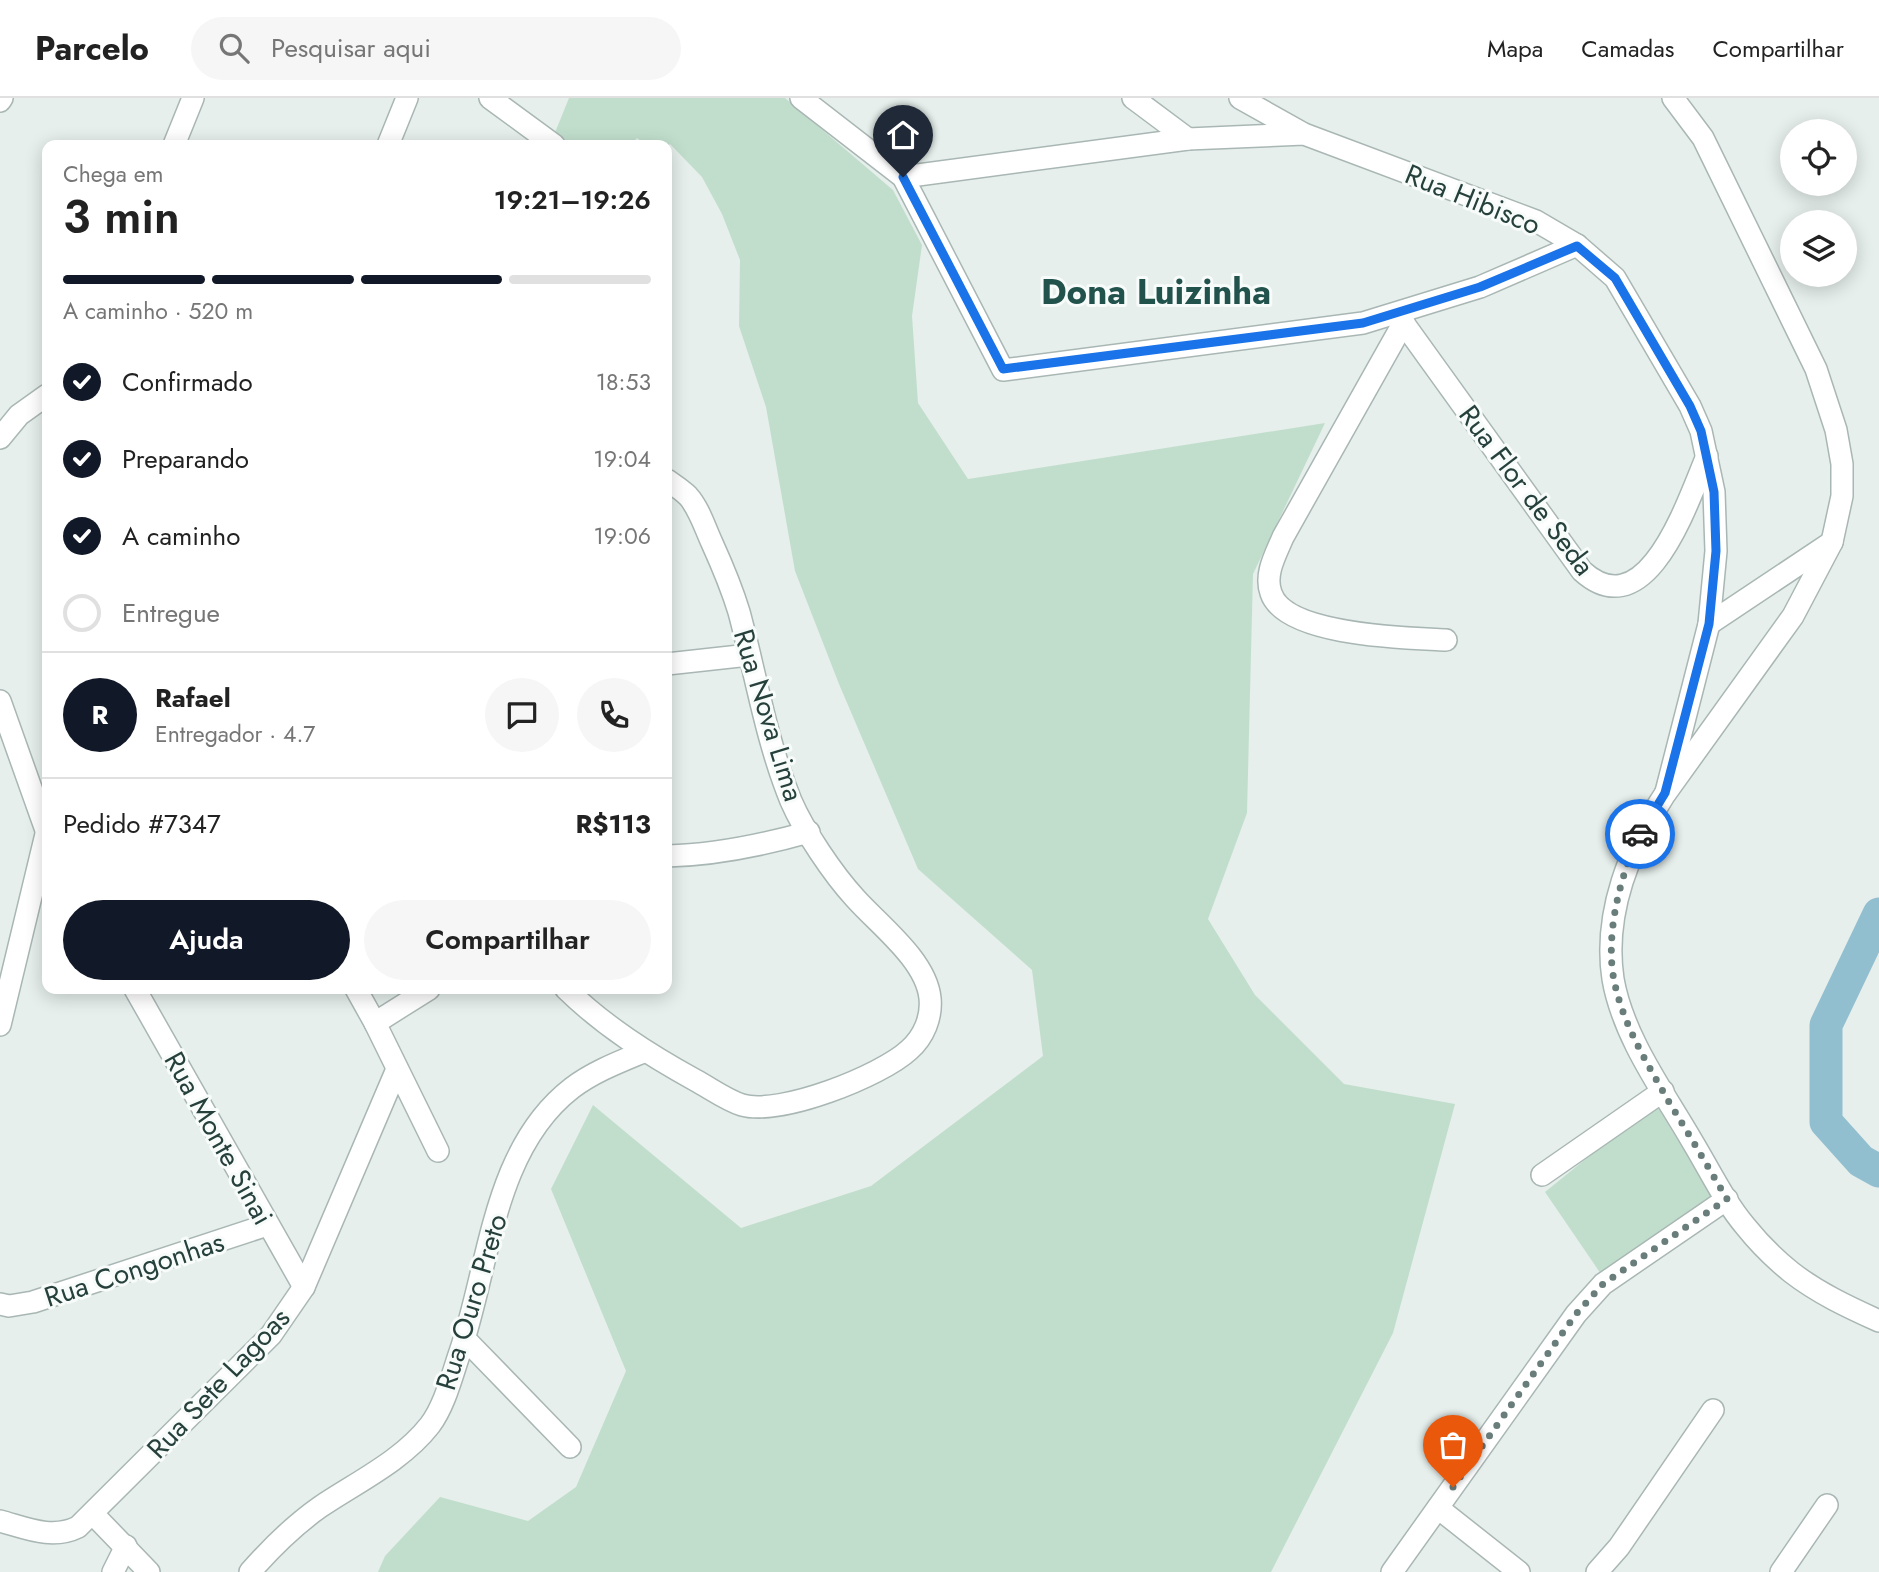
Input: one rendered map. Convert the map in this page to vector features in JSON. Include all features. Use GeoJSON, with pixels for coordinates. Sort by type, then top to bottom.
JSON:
{"type":"FeatureCollection","features":[{"type":"Feature","properties":{"kind":"street"},"geometry":{"type":"LineString","coordinates":[[176,140],[193,98]]}},
{"type":"Feature","properties":{"kind":"street"},"geometry":{"type":"LineString","coordinates":[[390,140],[407,98]]}},
{"type":"Feature","properties":{"kind":"street"},"geometry":{"type":"LineString","coordinates":[[490,98],[547,140]]}},
{"type":"Feature","properties":{"kind":"street"},"geometry":{"type":"LineString","coordinates":[[801,98],[903,177],[1003,369],[1401,318],[1577,246]]}},
{"type":"Feature","properties":{"kind":"street"},"geometry":{"type":"LineString","coordinates":[[1133,98],[1188,139]]}},
{"type":"Feature","properties":{"kind":"street"},"geometry":{"type":"LineString","coordinates":[[1240,98],[1304,134]]}},
{"type":"Feature","properties":{"kind":"street"},"geometry":{"type":"LineString","coordinates":[[1673,98],[1703,138],[1816,369],[1836,430],[1842,464],[1842,496],[1832,542],[1793,616],[1665,793],[1631,852],[1616,903],[1612,940],[1613,978],[1625,1021],[1663,1091],[1746,1227],[1790,1271],[1834,1301],[1879,1321]]}},
{"type":"Feature","properties":{"kind":"street","name":"Rua Hibisco"},"geometry":{"type":"LineString","coordinates":[[903,177],[1188,139],[1304,134],[1536,221],[1577,246],[1615,278],[1690,406],[1701,431],[1714,492],[1716,551],[1709,624],[1665,793]]}},
{"type":"Feature","properties":{"kind":"street"},"geometry":{"type":"LineString","coordinates":[[1401,318],[1283,537],[1270,567],[1268,581],[1277,604],[1306,623],[1365,634],[1446,640]]}},
{"type":"Feature","properties":{"kind":"street","name":"Rua Flor de Seda"},"geometry":{"type":"LineString","coordinates":[[1401,318],[1582,571],[1601,585],[1615,588],[1626,586],[1646,573],[1675,529],[1707,456]]}},
{"type":"Feature","properties":{"kind":"street"},"geometry":{"type":"LineString","coordinates":[[0,438],[19,415],[42,399]]}},
{"type":"Feature","properties":{"kind":"street","name":"Rua Nova Lima"},"geometry":{"type":"LineString","coordinates":[[643,1052],[743,1105],[785,1104],[820,1095],[873,1073],[897,1059],[921,1037],[931,1012],[925,979],[906,952],[853,897],[823,856],[792,803],[777,759],[738,610],[696,507],[688,496],[672,484]]}},
{"type":"Feature","properties":{"kind":"street"},"geometry":{"type":"LineString","coordinates":[[1709,624],[1832,542]]}},
{"type":"Feature","properties":{"kind":"street"},"geometry":{"type":"LineString","coordinates":[[672,663],[749,655]]}},
{"type":"Feature","properties":{"kind":"street"},"geometry":{"type":"LineString","coordinates":[[0,701],[42,818]]}},
{"type":"Feature","properties":{"kind":"street"},"geometry":{"type":"LineString","coordinates":[[672,856],[735,849],[809,832]]}},
{"type":"Feature","properties":{"kind":"street"},"geometry":{"type":"LineString","coordinates":[[0,1025],[42,853]]}},
{"type":"Feature","properties":{"kind":"street","name":"Rua Monte Sinai"},"geometry":{"type":"LineString","coordinates":[[138,994],[304,1287]]}},
{"type":"Feature","properties":{"kind":"street"},"geometry":{"type":"LineString","coordinates":[[359,994],[438,1151]]}},
{"type":"Feature","properties":{"kind":"street"},"geometry":{"type":"LineString","coordinates":[[375,1023],[421,994]]}},
{"type":"Feature","properties":{"kind":"street"},"geometry":{"type":"LineString","coordinates":[[571,994],[643,1052]]}},
{"type":"Feature","properties":{"kind":"street","name":"Rua Ouro Preto"},"geometry":{"type":"LineString","coordinates":[[250,1572],[276,1543],[318,1508],[398,1455],[430,1424],[445,1395],[465,1339],[498,1209],[509,1175],[524,1146],[545,1116],[572,1088],[604,1069],[643,1052]]}},
{"type":"Feature","properties":{"kind":"street","name":"Rua Sete Lagoas"},"geometry":{"type":"LineString","coordinates":[[0,1521],[44,1534],[58,1534],[78,1527],[271,1335],[304,1287],[397,1069]]}},
{"type":"Feature","properties":{"kind":"street"},"geometry":{"type":"LineString","coordinates":[[1542,1175],[1663,1091]]}},
{"type":"Feature","properties":{"kind":"street"},"geometry":{"type":"LineString","coordinates":[[1392,1572],[1576,1314],[1603,1284],[1727,1199]]}},
{"type":"Feature","properties":{"kind":"street","name":"Rua Congonhas"},"geometry":{"type":"LineString","coordinates":[[0,1304],[9,1306],[33,1302],[267,1225]]}},
{"type":"Feature","properties":{"kind":"street"},"geometry":{"type":"LineString","coordinates":[[465,1339],[570,1447]]}},
{"type":"Feature","properties":{"kind":"street"},"geometry":{"type":"LineString","coordinates":[[1597,1572],[1619,1547],[1713,1410]]}},
{"type":"Feature","properties":{"kind":"street"},"geometry":{"type":"LineString","coordinates":[[1781,1572],[1826,1505]]}},
{"type":"Feature","properties":{"kind":"street"},"geometry":{"type":"LineString","coordinates":[[1438,1508],[1519,1572]]}},
{"type":"Feature","properties":{"kind":"street"},"geometry":{"type":"LineString","coordinates":[[93,1514],[149,1572]]}},
{"type":"Feature","properties":{"kind":"street"},"geometry":{"type":"LineString","coordinates":[[113,1572],[126,1546]]}},
{"type":"Feature","properties":{"kind":"green space"},"geometry":{"type":"Polygon","coordinates":[[[569,98],[785,98],[893,190],[922,245],[912,316],[918,403],[968,479],[1325,423],[1253,574],[1247,813],[1208,919],[1255,995],[1344,1084],[1455,1104],[1393,1333],[1271,1572],[378,1572],[385,1556],[440,1497],[528,1521],[576,1487],[626,1371],[551,1189],[593,1105],[741,1228],[871,1186],[1043,1056],[1032,970],[918,869],[839,684],[795,571],[766,407],[739,326],[740,260],[722,214],[702,177],[672,146],[672,140],[564,140],[554,135],[569,98]]]}},
{"type":"Feature","properties":{"kind":"green space"},"geometry":{"type":"Polygon","coordinates":[[[1655,1103],[1713,1198],[1601,1274],[1545,1192],[1655,1103]]]}},
{"type":"Feature","properties":{"kind":"waterway"},"geometry":{"type":"LineString","coordinates":[[1879,914],[1826,1025],[1826,1122],[1861,1161],[1879,1171]]}},
{"type":"Feature","properties":{"kind":"way so far"},"geometry":{"type":"LineString","coordinates":[[1453,1487],[1576,1314],[1603,1284],[1727,1199],[1625,1021],[1613,978],[1612,940],[1616,903],[1631,852],[1640,834]]}},
{"type":"Feature","properties":{"kind":"district","name":"Dona Luizinha"},"geometry":{"type":"Point","coordinates":[1156,292]}},
{"type":"Feature","properties":{"kind":"route"},"geometry":{"type":"LineString","coordinates":[[903,177],[1003,369],[1363,323],[1480,287],[1577,246],[1615,278],[1690,406],[1701,431],[1714,492],[1716,551],[1709,624],[1665,793],[1640,834]]}}]}
